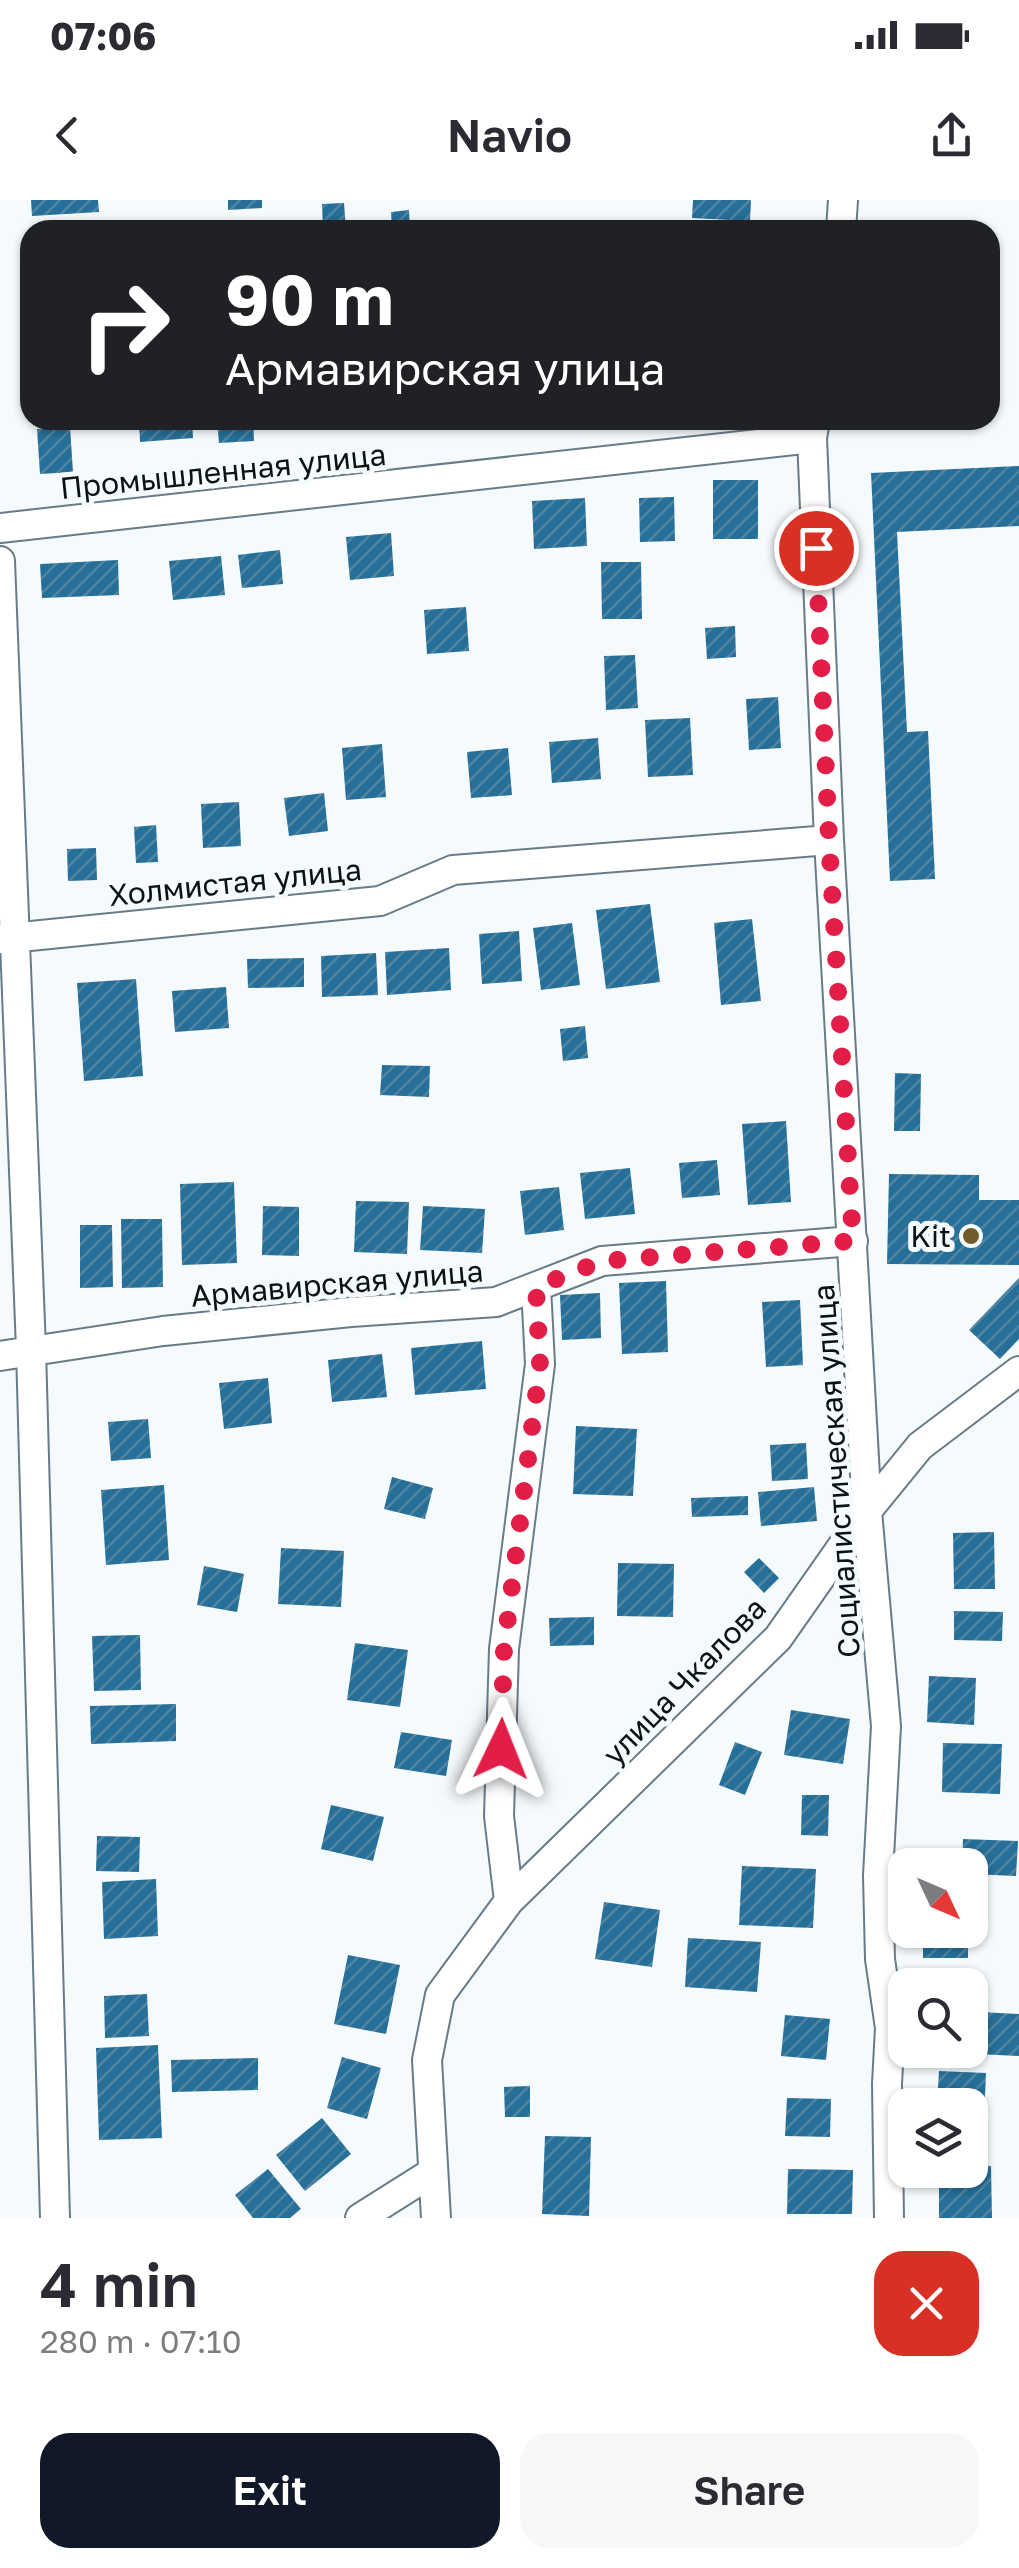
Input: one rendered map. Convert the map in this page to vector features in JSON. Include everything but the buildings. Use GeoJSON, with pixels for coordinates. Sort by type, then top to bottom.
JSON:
{"type":"FeatureCollection","features":[{"type":"Feature","properties":{"kind":"street","name":"Промышленная улица"},"geometry":{"type":"LineString","coordinates":[[0,528],[805,430]]}},
{"type":"Feature","properties":{"kind":"street","name":"Социалистическая улица"},"geometry":{"type":"LineString","coordinates":[[813,430],[829,840],[867,1511],[886,1726],[878,1876],[880,1959],[890,2028],[889,2218]]}},
{"type":"Feature","properties":{"kind":"street"},"geometry":{"type":"LineString","coordinates":[[0,561],[9,937],[31,1349],[55,2218]]}},
{"type":"Feature","properties":{"kind":"street","name":"Холмистая улица"},"geometry":{"type":"LineString","coordinates":[[9,937],[380,901],[454,870],[829,840]]}},
{"type":"Feature","properties":{"kind":"street","name":"Армавирская улица"},"geometry":{"type":"LineString","coordinates":[[0,1356],[238,1324],[496,1302],[602,1261],[853,1241]]}},
{"type":"Feature","properties":{"kind":"street"},"geometry":{"type":"LineString","coordinates":[[509,1901],[498,1816],[504,1649],[540,1364],[536,1287]]}},
{"type":"Feature","properties":{"kind":"street","name":"улица Чкалова"},"geometry":{"type":"LineString","coordinates":[[436,2218],[426,2060],[440,1994],[509,1901],[778,1638],[867,1511],[920,1446],[1019,1371]]}},
{"type":"Feature","properties":{"kind":"street"},"geometry":{"type":"LineString","coordinates":[[360,2218],[434,2172]]}},
{"type":"Feature","properties":{"kind":"place","name":"Kit"},"geometry":{"type":"Point","coordinates":[971,1236]}},
{"type":"Feature","properties":{"kind":"route"},"geometry":{"type":"LineString","coordinates":[[501,1749],[504,1649],[540,1364],[536,1287],[602,1261],[853,1241],[816,548]]}}]}
